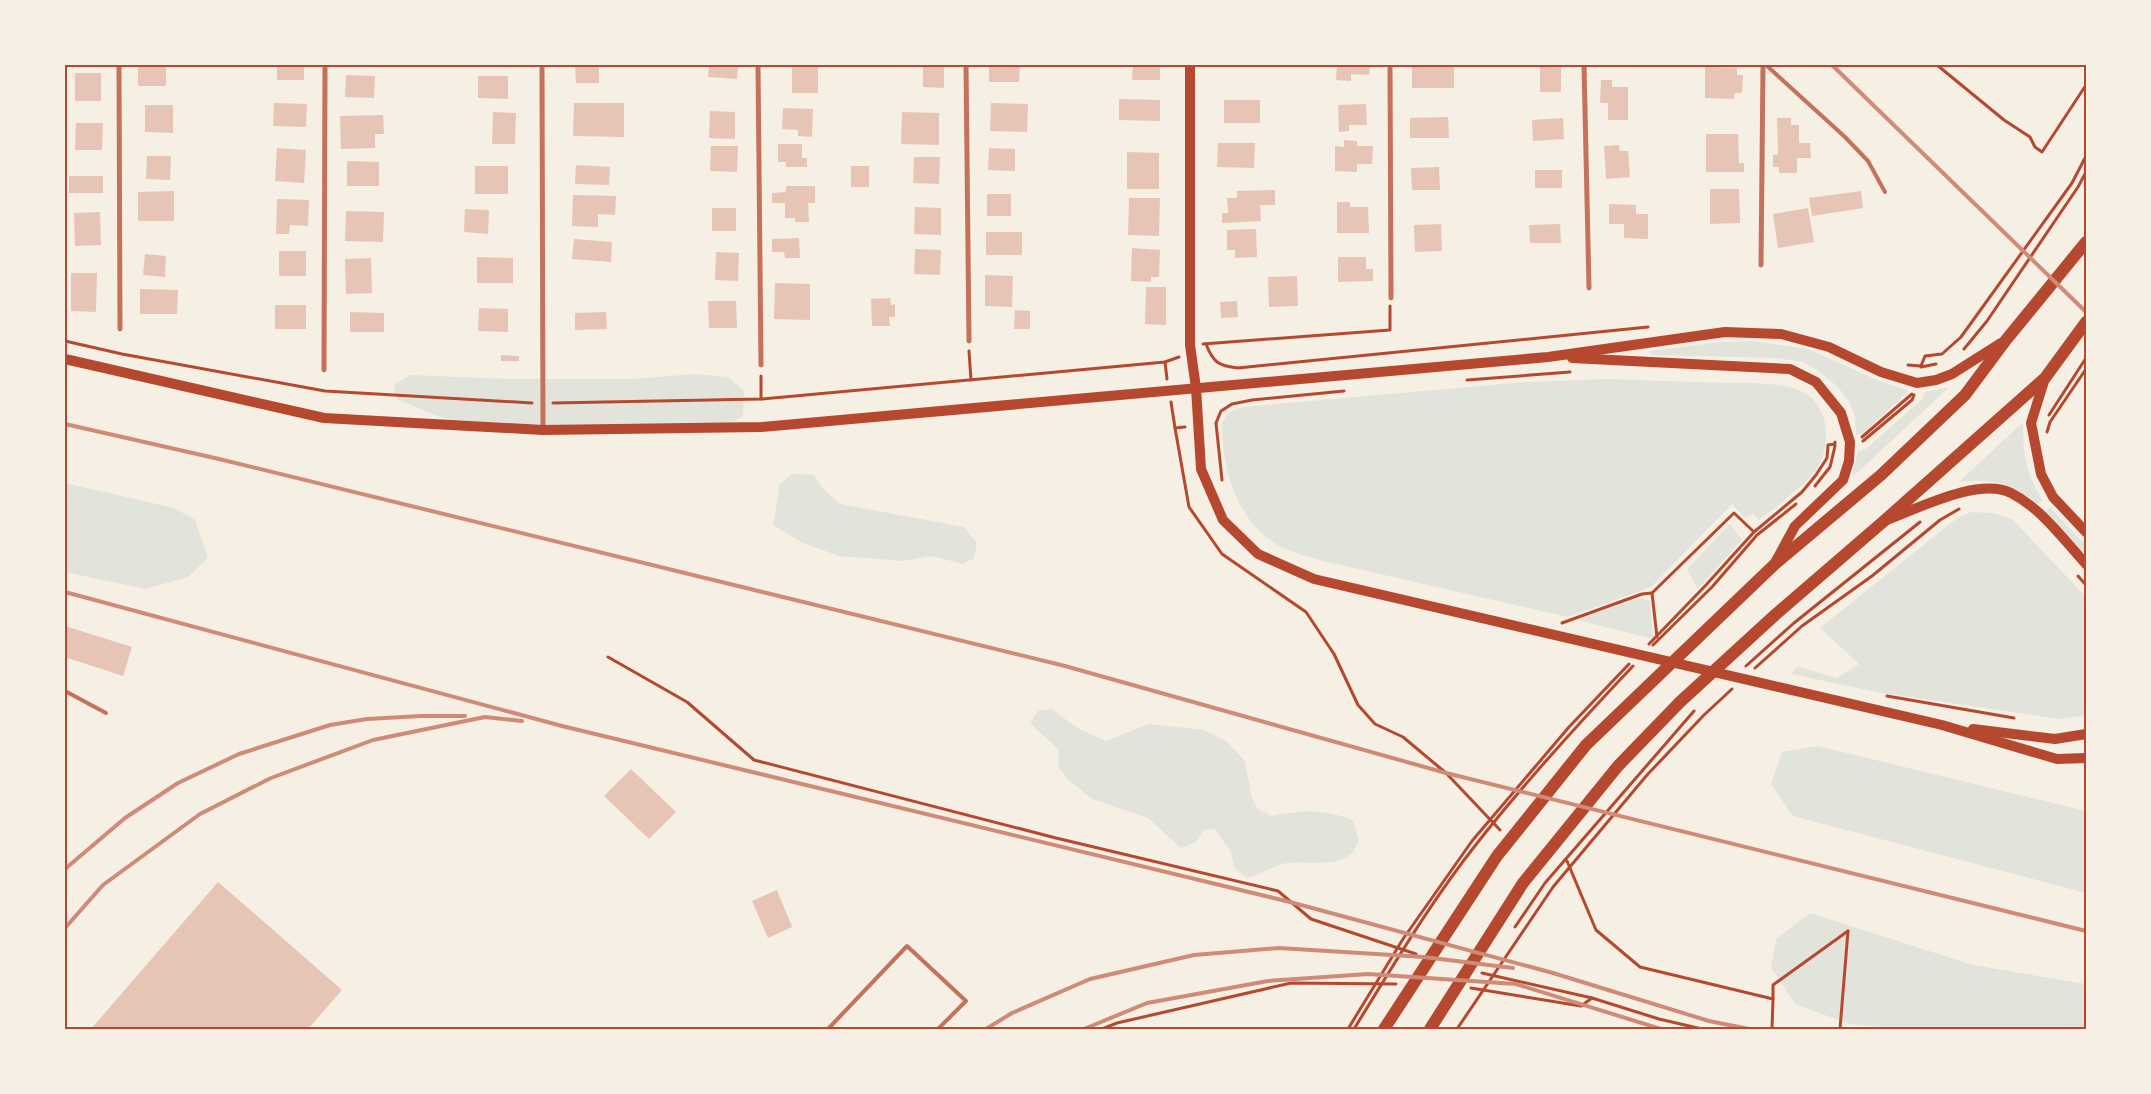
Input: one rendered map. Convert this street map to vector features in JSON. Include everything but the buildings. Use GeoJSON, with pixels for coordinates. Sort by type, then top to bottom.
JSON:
{"type":"FeatureCollection","features":[{"type":"Feature","properties":{"kind":"main road"},"geometry":{"type":"LineString","coordinates":[[1190,65],[1190,345],[1196,388],[1201,469],[1223,520],[1258,554],[1314,579],[1942,725],[2057,759],[2086,758]]}},
{"type":"Feature","properties":{"kind":"main road"},"geometry":{"type":"LineString","coordinates":[[1384,1029],[1496,856],[1586,745],[1737,598],[1881,475],[1965,395],[2006,340],[2086,242]]}},
{"type":"Feature","properties":{"kind":"main road"},"geometry":{"type":"LineString","coordinates":[[1430,1029],[1523,883],[1618,766],[1680,702],[1775,615],[2045,378],[2086,322]]}},
{"type":"Feature","properties":{"kind":"main road"},"geometry":{"type":"LineString","coordinates":[[65,359],[324,418],[543,430],[761,427],[1548,357],[1725,332],[1781,334],[1829,347],[1881,372],[1917,383],[1936,380],[1952,374],[2006,340]]}},
{"type":"Feature","properties":{"kind":"main road"},"geometry":{"type":"LineString","coordinates":[[1548,357],[1790,369],[1816,382],[1841,413],[1850,442],[1849,461],[1843,480],[1795,526],[1775,564]]}},
{"type":"Feature","properties":{"kind":"main road"},"geometry":{"type":"LineString","coordinates":[[2045,378],[2031,424],[2041,474],[2053,497],[2086,532]]}},
{"type":"Feature","properties":{"kind":"main road"},"geometry":{"type":"LineString","coordinates":[[1884,521],[1956,493],[1984,489],[2010,493],[2038,512],[2086,564]]}},
{"type":"Feature","properties":{"kind":"main road"},"geometry":{"type":"LineString","coordinates":[[1942,725],[2055,739],[2086,734]]}},
{"type":"Feature","properties":{"kind":"street"},"geometry":{"type":"LineString","coordinates":[[119,65],[120,329]]}},
{"type":"Feature","properties":{"kind":"street"},"geometry":{"type":"LineString","coordinates":[[324,370],[325,65]]}},
{"type":"Feature","properties":{"kind":"street"},"geometry":{"type":"LineString","coordinates":[[542,65],[543,430]]}},
{"type":"Feature","properties":{"kind":"street"},"geometry":{"type":"LineString","coordinates":[[758,65],[761,365]]}},
{"type":"Feature","properties":{"kind":"street"},"geometry":{"type":"LineString","coordinates":[[966,65],[968,341]]}},
{"type":"Feature","properties":{"kind":"street"},"geometry":{"type":"LineString","coordinates":[[1390,65],[1391,298]]}},
{"type":"Feature","properties":{"kind":"street"},"geometry":{"type":"LineString","coordinates":[[1584,65],[1589,288]]}},
{"type":"Feature","properties":{"kind":"street"},"geometry":{"type":"LineString","coordinates":[[1761,265],[1764,65]]}},
{"type":"Feature","properties":{"kind":"lane"},"geometry":{"type":"LineString","coordinates":[[1764,65],[1868,160],[1885,192]]}},
{"type":"Feature","properties":{"kind":"lane"},"geometry":{"type":"LineString","coordinates":[[65,691],[106,713]]}},
{"type":"Feature","properties":{"kind":"lane"},"geometry":{"type":"LineString","coordinates":[[828,1029],[907,946],[966,1001],[938,1029]]}},
{"type":"Feature","properties":{"kind":"path"},"geometry":{"type":"LineString","coordinates":[[1937,65],[2004,120],[2030,137],[2036,148],[2042,152],[2086,85]]}},
{"type":"Feature","properties":{"kind":"path"},"geometry":{"type":"LineString","coordinates":[[1920,372],[1925,356],[1942,354],[1962,337],[2072,183],[2086,156]]}},
{"type":"Feature","properties":{"kind":"path"},"geometry":{"type":"LineString","coordinates":[[1956,354],[1964,349],[1987,321],[2078,187],[2086,172]]}},
{"type":"Feature","properties":{"kind":"path"},"geometry":{"type":"LineString","coordinates":[[1206,344],[1390,330],[1391,298]]}},
{"type":"Feature","properties":{"kind":"path"},"geometry":{"type":"LineString","coordinates":[[65,341],[122,354],[325,391],[542,403],[761,399],[1165,362],[1189,507],[1222,554],[1306,612],[1334,654],[1358,705],[1375,724],[1403,737],[1446,772],[1499,829],[1508,833]]}},
{"type":"Feature","properties":{"kind":"path"},"geometry":{"type":"LineString","coordinates":[[968,341],[971,380]]}},
{"type":"Feature","properties":{"kind":"path"},"geometry":{"type":"LineString","coordinates":[[2062,394],[2086,358]]}},
{"type":"Feature","properties":{"kind":"path"},"geometry":{"type":"LineString","coordinates":[[1921,366],[1940,363]]}},
{"type":"Feature","properties":{"kind":"path"},"geometry":{"type":"LineString","coordinates":[[761,365],[761,399]]}},
{"type":"Feature","properties":{"kind":"path"},"geometry":{"type":"LineString","coordinates":[[2045,441],[2050,422],[2086,369]]}},
{"type":"Feature","properties":{"kind":"path"},"geometry":{"type":"LineString","coordinates":[[1462,380],[1578,372]]}},
{"type":"Feature","properties":{"kind":"path"},"geometry":{"type":"LineString","coordinates":[[1223,486],[1216,424],[1221,411],[1232,404],[1252,400],[1347,390]]}},
{"type":"Feature","properties":{"kind":"path"},"geometry":{"type":"LineString","coordinates":[[1860,441],[1865,441],[1912,400],[1914,392]]}},
{"type":"Feature","properties":{"kind":"path"},"geometry":{"type":"LineString","coordinates":[[1175,428],[1216,424]]}},
{"type":"Feature","properties":{"kind":"path"},"geometry":{"type":"LineString","coordinates":[[1712,587],[1758,536],[1809,493],[1830,467],[1835,436]]}},
{"type":"Feature","properties":{"kind":"path"},"geometry":{"type":"LineString","coordinates":[[1652,593],[1658,645],[1648,644],[1706,585],[1754,532],[1802,492],[1827,458],[1828,445],[1840,444]]}},
{"type":"Feature","properties":{"kind":"path"},"geometry":{"type":"LineString","coordinates":[[1753,670],[1802,626],[1872,576],[1940,520],[1960,508]]}},
{"type":"Feature","properties":{"kind":"path"},"geometry":{"type":"LineString","coordinates":[[1571,625],[1561,623],[1642,594],[1652,593],[1734,513],[1758,536]]}},
{"type":"Feature","properties":{"kind":"path"},"geometry":{"type":"LineString","coordinates":[[1760,668],[1743,665],[1925,518]]}},
{"type":"Feature","properties":{"kind":"path"},"geometry":{"type":"LineString","coordinates":[[608,656],[687,702],[754,760],[1056,838],[1278,891]]}},
{"type":"Feature","properties":{"kind":"path"},"geometry":{"type":"LineString","coordinates":[[1348,1029],[1403,940],[1472,841],[1569,727],[1634,659]]}},
{"type":"Feature","properties":{"kind":"path"},"geometry":{"type":"LineString","coordinates":[[1457,1029],[1553,887],[1647,775],[1704,715],[1739,683]]}},
{"type":"Feature","properties":{"kind":"path"},"geometry":{"type":"LineString","coordinates":[[1882,696],[2018,719]]}},
{"type":"Feature","properties":{"kind":"path"},"geometry":{"type":"LineString","coordinates":[[1511,932],[1545,884],[1695,710]]}},
{"type":"Feature","properties":{"kind":"path"},"geometry":{"type":"LineString","coordinates":[[1558,857],[1567,861],[1596,930],[1640,967],[1773,999]]}},
{"type":"Feature","properties":{"kind":"path"},"geometry":{"type":"LineString","coordinates":[[1772,1029],[1773,985],[1848,930],[1840,1029]]}},
{"type":"Feature","properties":{"kind":"path"},"geometry":{"type":"LineString","coordinates":[[1466,997],[1483,972]]}},
{"type":"Feature","properties":{"kind":"path"},"geometry":{"type":"LineString","coordinates":[[1102,1029],[1117,1023],[1292,983],[1397,984]]}},
{"type":"Feature","properties":{"kind":"path"},"geometry":{"type":"LineString","coordinates":[[1464,987],[1581,1006],[1592,998]]}},
{"type":"Feature","properties":{"kind":"shaded area"},"geometry":{"type":"Polygon","coordinates":[[[1752,341],[1808,349],[1875,379],[1909,391],[1863,433],[1856,435],[1855,416],[1849,402],[1838,387],[1820,372],[1803,362],[1777,358],[1651,355],[1650,351],[1720,342],[1752,341]]]}},
{"type":"Feature","properties":{"kind":"shaded area"},"geometry":{"type":"Polygon","coordinates":[[[696,374],[728,377],[744,391],[743,416],[726,426],[477,430],[397,399],[394,385],[411,375],[509,379],[632,379],[696,374]]]}},
{"type":"Feature","properties":{"kind":"shaded area"},"geometry":{"type":"Polygon","coordinates":[[[1609,379],[1764,384],[1793,388],[1810,397],[1822,414],[1826,436],[1822,457],[1818,467],[1807,480],[1759,520],[1753,514],[1745,518],[1732,504],[1651,587],[1568,617],[1319,560],[1287,550],[1267,538],[1254,525],[1243,511],[1229,478],[1225,460],[1222,423],[1228,413],[1241,407],[1527,382],[1609,379]]]}},
{"type":"Feature","properties":{"kind":"shaded area"},"geometry":{"type":"Polygon","coordinates":[[[1949,387],[1852,476],[1858,451],[1866,449],[1923,398],[1925,392],[1949,387]]]}},
{"type":"Feature","properties":{"kind":"shaded area"},"geometry":{"type":"Polygon","coordinates":[[[2023,422],[2026,462],[2032,481],[2043,500],[2038,504],[2010,487],[1992,482],[1959,482],[2023,422]]]}},
{"type":"Feature","properties":{"kind":"shaded area"},"geometry":{"type":"Polygon","coordinates":[[[792,474],[814,475],[822,488],[840,504],[964,527],[977,543],[974,558],[963,564],[932,556],[903,561],[839,556],[801,542],[773,525],[780,484],[792,474]]]}},
{"type":"Feature","properties":{"kind":"shaded area"},"geometry":{"type":"Polygon","coordinates":[[[65,483],[174,508],[195,520],[208,558],[188,577],[145,589],[65,572],[65,483]]]}},
{"type":"Feature","properties":{"kind":"shaded area"},"geometry":{"type":"Polygon","coordinates":[[[2050,507],[2086,546],[2086,556],[2045,512],[2050,507]]]}},
{"type":"Feature","properties":{"kind":"shaded area"},"geometry":{"type":"Polygon","coordinates":[[[1971,512],[1993,513],[2012,519],[2086,597],[2086,715],[2059,719],[1876,692],[1791,674],[1797,666],[1837,678],[1859,664],[1820,628],[1956,519],[1971,512]]]}},
{"type":"Feature","properties":{"kind":"shaded area"},"geometry":{"type":"Polygon","coordinates":[[[1730,524],[1742,540],[1698,589],[1687,569],[1730,524]]]}},
{"type":"Feature","properties":{"kind":"shaded area"},"geometry":{"type":"Polygon","coordinates":[[[1641,598],[1650,601],[1653,639],[1577,620],[1641,598]]]}},
{"type":"Feature","properties":{"kind":"shaded area"},"geometry":{"type":"Polygon","coordinates":[[[1051,709],[1081,730],[1106,741],[1149,724],[1204,730],[1226,741],[1245,761],[1252,798],[1257,808],[1271,816],[1322,812],[1353,820],[1359,841],[1352,853],[1344,859],[1327,862],[1282,864],[1246,878],[1234,867],[1231,852],[1215,829],[1204,830],[1196,842],[1181,848],[1148,818],[1092,799],[1066,778],[1058,765],[1059,750],[1030,723],[1038,711],[1051,709]]]}},
{"type":"Feature","properties":{"kind":"shaded area"},"geometry":{"type":"Polygon","coordinates":[[[1818,746],[2086,811],[2086,893],[1793,816],[1771,784],[1782,752],[1818,746]]]}},
{"type":"Feature","properties":{"kind":"shaded area"},"geometry":{"type":"Polygon","coordinates":[[[1810,913],[1973,965],[2086,984],[2086,1029],[1907,1029],[1849,1024],[1795,1004],[1771,967],[1776,939],[1810,913]]]}},
{"type":"Feature","properties":{"kind":"railway"},"geometry":{"type":"LineString","coordinates":[[1832,65],[2086,312]]}},
{"type":"Feature","properties":{"kind":"railway"},"geometry":{"type":"LineString","coordinates":[[65,424],[219,459],[1065,666],[1446,773],[2086,931]]}},
{"type":"Feature","properties":{"kind":"railway"},"geometry":{"type":"LineString","coordinates":[[65,592],[562,726],[1290,902],[1553,973],[1709,1021],[1749,1029]]}},
{"type":"Feature","properties":{"kind":"railway"},"geometry":{"type":"LineString","coordinates":[[65,869],[125,818],[178,783],[239,754],[330,725],[367,719],[465,716]]}},
{"type":"Feature","properties":{"kind":"railway"},"geometry":{"type":"LineString","coordinates":[[65,928],[103,885],[200,814],[271,778],[373,740],[485,717],[522,721]]}},
{"type":"Feature","properties":{"kind":"railway"},"geometry":{"type":"LineString","coordinates":[[986,1029],[1012,1013],[1090,979],[1194,955],[1279,948],[1424,957],[1513,968]]}},
{"type":"Feature","properties":{"kind":"railway"},"geometry":{"type":"LineString","coordinates":[[1084,1029],[1147,1003],[1268,981],[1368,974],[1516,984],[1661,1029]]}}]}
